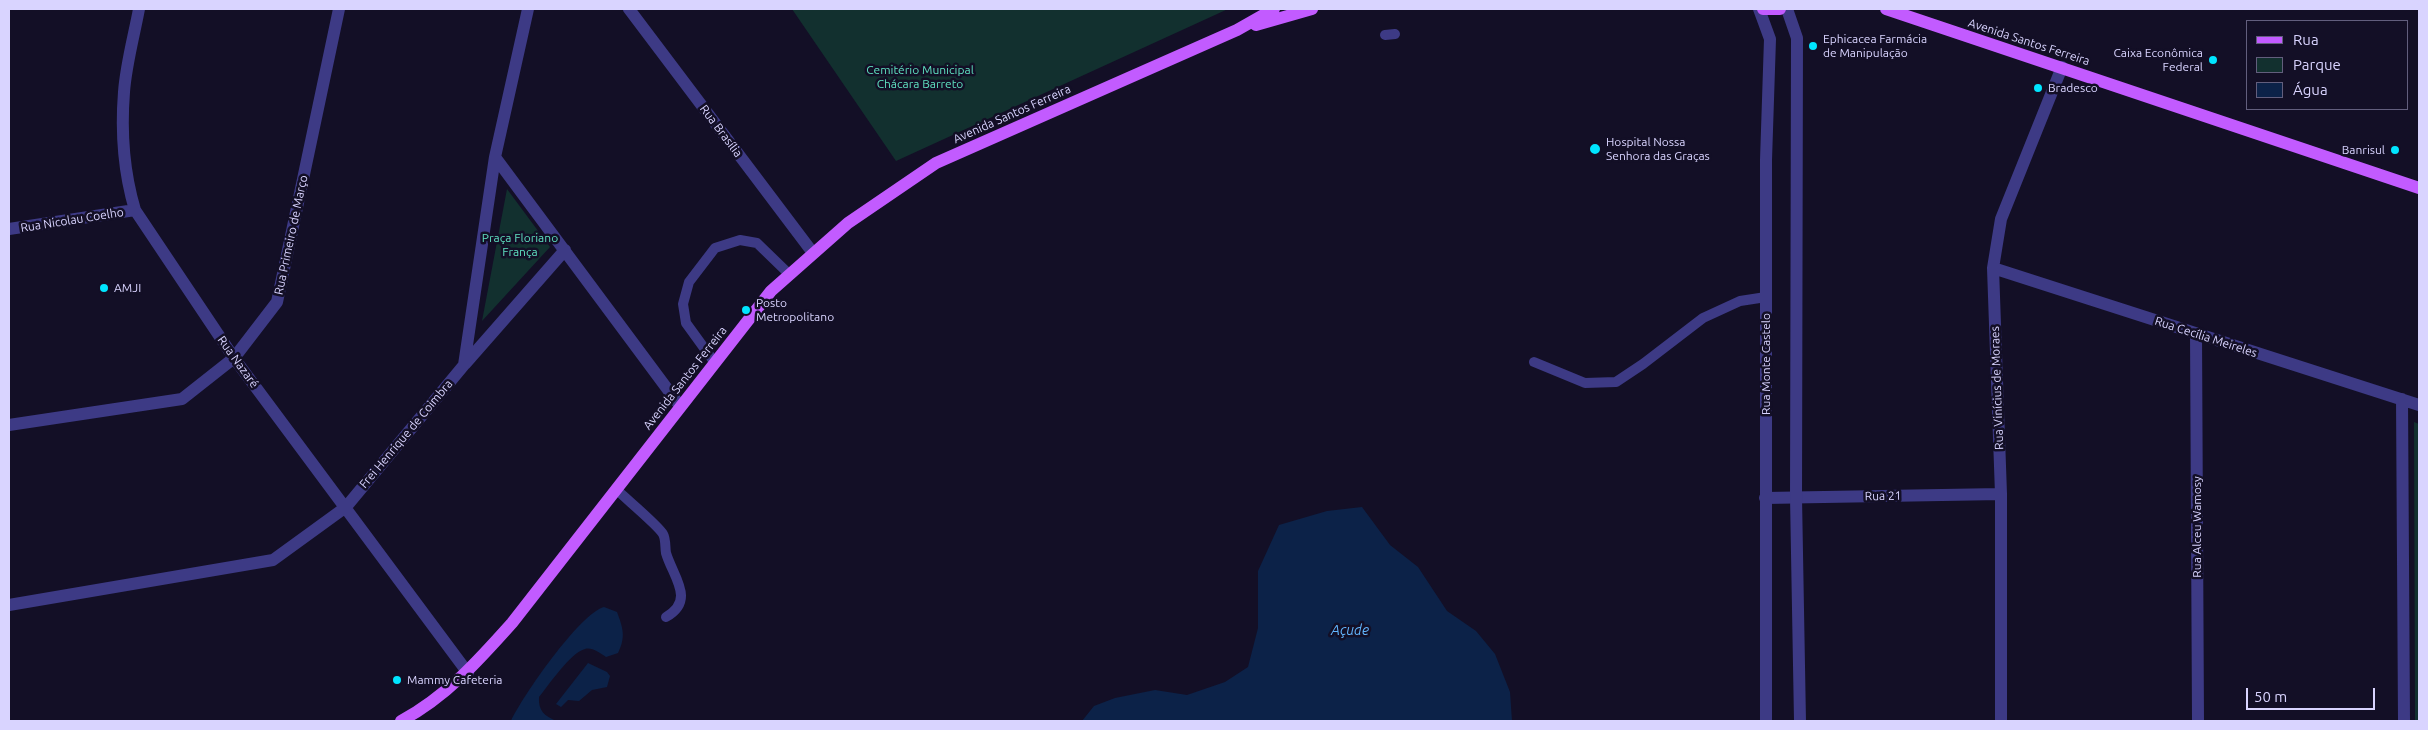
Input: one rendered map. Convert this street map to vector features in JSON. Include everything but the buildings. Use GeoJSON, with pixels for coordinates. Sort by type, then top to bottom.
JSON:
{"type":"FeatureCollection","features":[{"type":"Feature","properties":{"kind":"main road","name":"Avenida Santos Ferreira"},"geometry":{"type":"LineString","coordinates":[[401,721],[413,715],[468,673],[512,623],[771,291],[848,223],[936,163],[1237,30],[1274,9]]}},
{"type":"Feature","properties":{"kind":"main road","name":"Avenida Santos Ferreira"},"geometry":{"type":"LineString","coordinates":[[1237,30],[1312,9]]}},
{"type":"Feature","properties":{"kind":"main road"},"geometry":{"type":"LineString","coordinates":[[1763,9],[1780,9]]}},
{"type":"Feature","properties":{"kind":"main road","name":"Avenida Santos Ferreira"},"geometry":{"type":"LineString","coordinates":[[1886,9],[2419,188]]}},
{"type":"Feature","properties":{"kind":"street","name":"Rua Nazaré"},"geometry":{"type":"LineString","coordinates":[[139,9],[124,91],[124,147],[129,188],[135,210],[234,358],[468,673]]}},
{"type":"Feature","properties":{"kind":"street","name":"Rua Primeiro de Março"},"geometry":{"type":"LineString","coordinates":[[9,425],[182,399],[234,358],[277,302],[339,9]]}},
{"type":"Feature","properties":{"kind":"street"},"geometry":{"type":"LineString","coordinates":[[464,365],[495,157],[528,9]]}},
{"type":"Feature","properties":{"kind":"street","name":"Rua Brasília"},"geometry":{"type":"LineString","coordinates":[[629,9],[814,253]]}},
{"type":"Feature","properties":{"kind":"street","name":"Rua Monte Castelo"},"geometry":{"type":"LineString","coordinates":[[1759,9],[1770,39],[1766,160],[1766,721]]}},
{"type":"Feature","properties":{"kind":"street"},"geometry":{"type":"LineString","coordinates":[[1787,9],[1797,38],[1796,497],[1800,721]]}},
{"type":"Feature","properties":{"kind":"street","name":"Rua Vinícius de Moraes"},"geometry":{"type":"LineString","coordinates":[[2001,721],[2001,494],[1993,268],[2001,219],[2062,67]]}},
{"type":"Feature","properties":{"kind":"street"},"geometry":{"type":"LineString","coordinates":[[495,157],[680,406]]}},
{"type":"Feature","properties":{"kind":"street","name":"Rua Nicolau Coelho"},"geometry":{"type":"LineString","coordinates":[[9,229],[135,210]]}},
{"type":"Feature","properties":{"kind":"street","name":"Frei Henrique de Coimbra"},"geometry":{"type":"LineString","coordinates":[[9,605],[272,560],[346,507],[464,365],[565,250]]}},
{"type":"Feature","properties":{"kind":"street","name":"Rua Cecília Meireles"},"geometry":{"type":"LineString","coordinates":[[1993,268],[2419,405]]}},
{"type":"Feature","properties":{"kind":"street","name":"Rua Alceu Wamosy"},"geometry":{"type":"LineString","coordinates":[[2196,333],[2198,721]]}},
{"type":"Feature","properties":{"kind":"street"},"geometry":{"type":"LineString","coordinates":[[2402,399],[2404,721]]}},
{"type":"Feature","properties":{"kind":"street","name":"Rua 21"},"geometry":{"type":"LineString","coordinates":[[1765,498],[2001,494]]}},
{"type":"Feature","properties":{"kind":"lane"},"geometry":{"type":"LineString","coordinates":[[715,363],[686,323],[683,304],[689,282],[715,248],[740,240],[757,243],[789,274]]}},
{"type":"Feature","properties":{"kind":"lane"},"geometry":{"type":"LineString","coordinates":[[1534,362],[1585,383],[1616,382],[1703,318],[1740,301],[1766,297]]}},
{"type":"Feature","properties":{"kind":"lane"},"geometry":{"type":"LineString","coordinates":[[616,489],[663,534],[667,554],[679,586],[681,600],[677,611],[666,617]]}},
{"type":"Feature","properties":{"kind":"green space","name":"Cemitério Municipal Chácara Barreto"},"geometry":{"type":"Polygon","coordinates":[[[792,9],[1228,9],[896,161],[792,9]]]}},
{"type":"Feature","properties":{"kind":"green space","name":"Praça Floriano França"},"geometry":{"type":"Polygon","coordinates":[[[507,189],[550,247],[482,321],[507,189]]]}},
{"type":"Feature","properties":{"kind":"green space"},"geometry":{"type":"Polygon","coordinates":[[[2414,422],[2419,424],[2419,721],[2415,721],[2414,422]]]}},
{"type":"Feature","properties":{"kind":"water","name":"Açude"},"geometry":{"type":"Polygon","coordinates":[[[1362,507],[1390,545],[1418,567],[1447,611],[1476,631],[1495,654],[1510,692],[1512,721],[1082,721],[1094,706],[1115,698],[1155,690],[1187,695],[1225,682],[1248,667],[1258,628],[1258,571],[1279,525],[1327,511],[1362,507]]]}},
{"type":"Feature","properties":{"kind":"water"},"geometry":{"type":"Polygon","coordinates":[[[604,607],[617,612],[621,623],[623,637],[618,653],[606,657],[599,652],[585,649],[573,656],[539,697],[543,712],[556,721],[511,721],[539,676],[567,639],[581,624],[604,607]]]}},
{"type":"Feature","properties":{"kind":"water"},"geometry":{"type":"Polygon","coordinates":[[[588,663],[607,672],[610,676],[607,687],[592,690],[579,701],[568,700],[561,707],[556,704],[588,663]]]}},
{"type":"Feature","properties":{"kind":"place","name":"Ephicacea Farmácia de Manipulação"},"geometry":{"type":"Point","coordinates":[1813,46]}},
{"type":"Feature","properties":{"kind":"place","name":"Caixa Econômica Federal"},"geometry":{"type":"Point","coordinates":[2213,60]}},
{"type":"Feature","properties":{"kind":"place","name":"Bradesco"},"geometry":{"type":"Point","coordinates":[2038,88]}},
{"type":"Feature","properties":{"kind":"place","name":"Hospital Nossa Senhora das Graças"},"geometry":{"type":"Point","coordinates":[1595,149]}},
{"type":"Feature","properties":{"kind":"place","name":"Banrisul"},"geometry":{"type":"Point","coordinates":[2395,150]}},
{"type":"Feature","properties":{"kind":"place","name":"AMJI"},"geometry":{"type":"Point","coordinates":[104,288]}},
{"type":"Feature","properties":{"kind":"place","name":"Posto Metropolitano"},"geometry":{"type":"Point","coordinates":[746,310]}},
{"type":"Feature","properties":{"kind":"place","name":"Mammy Cafeteria"},"geometry":{"type":"Point","coordinates":[397,680]}}]}
